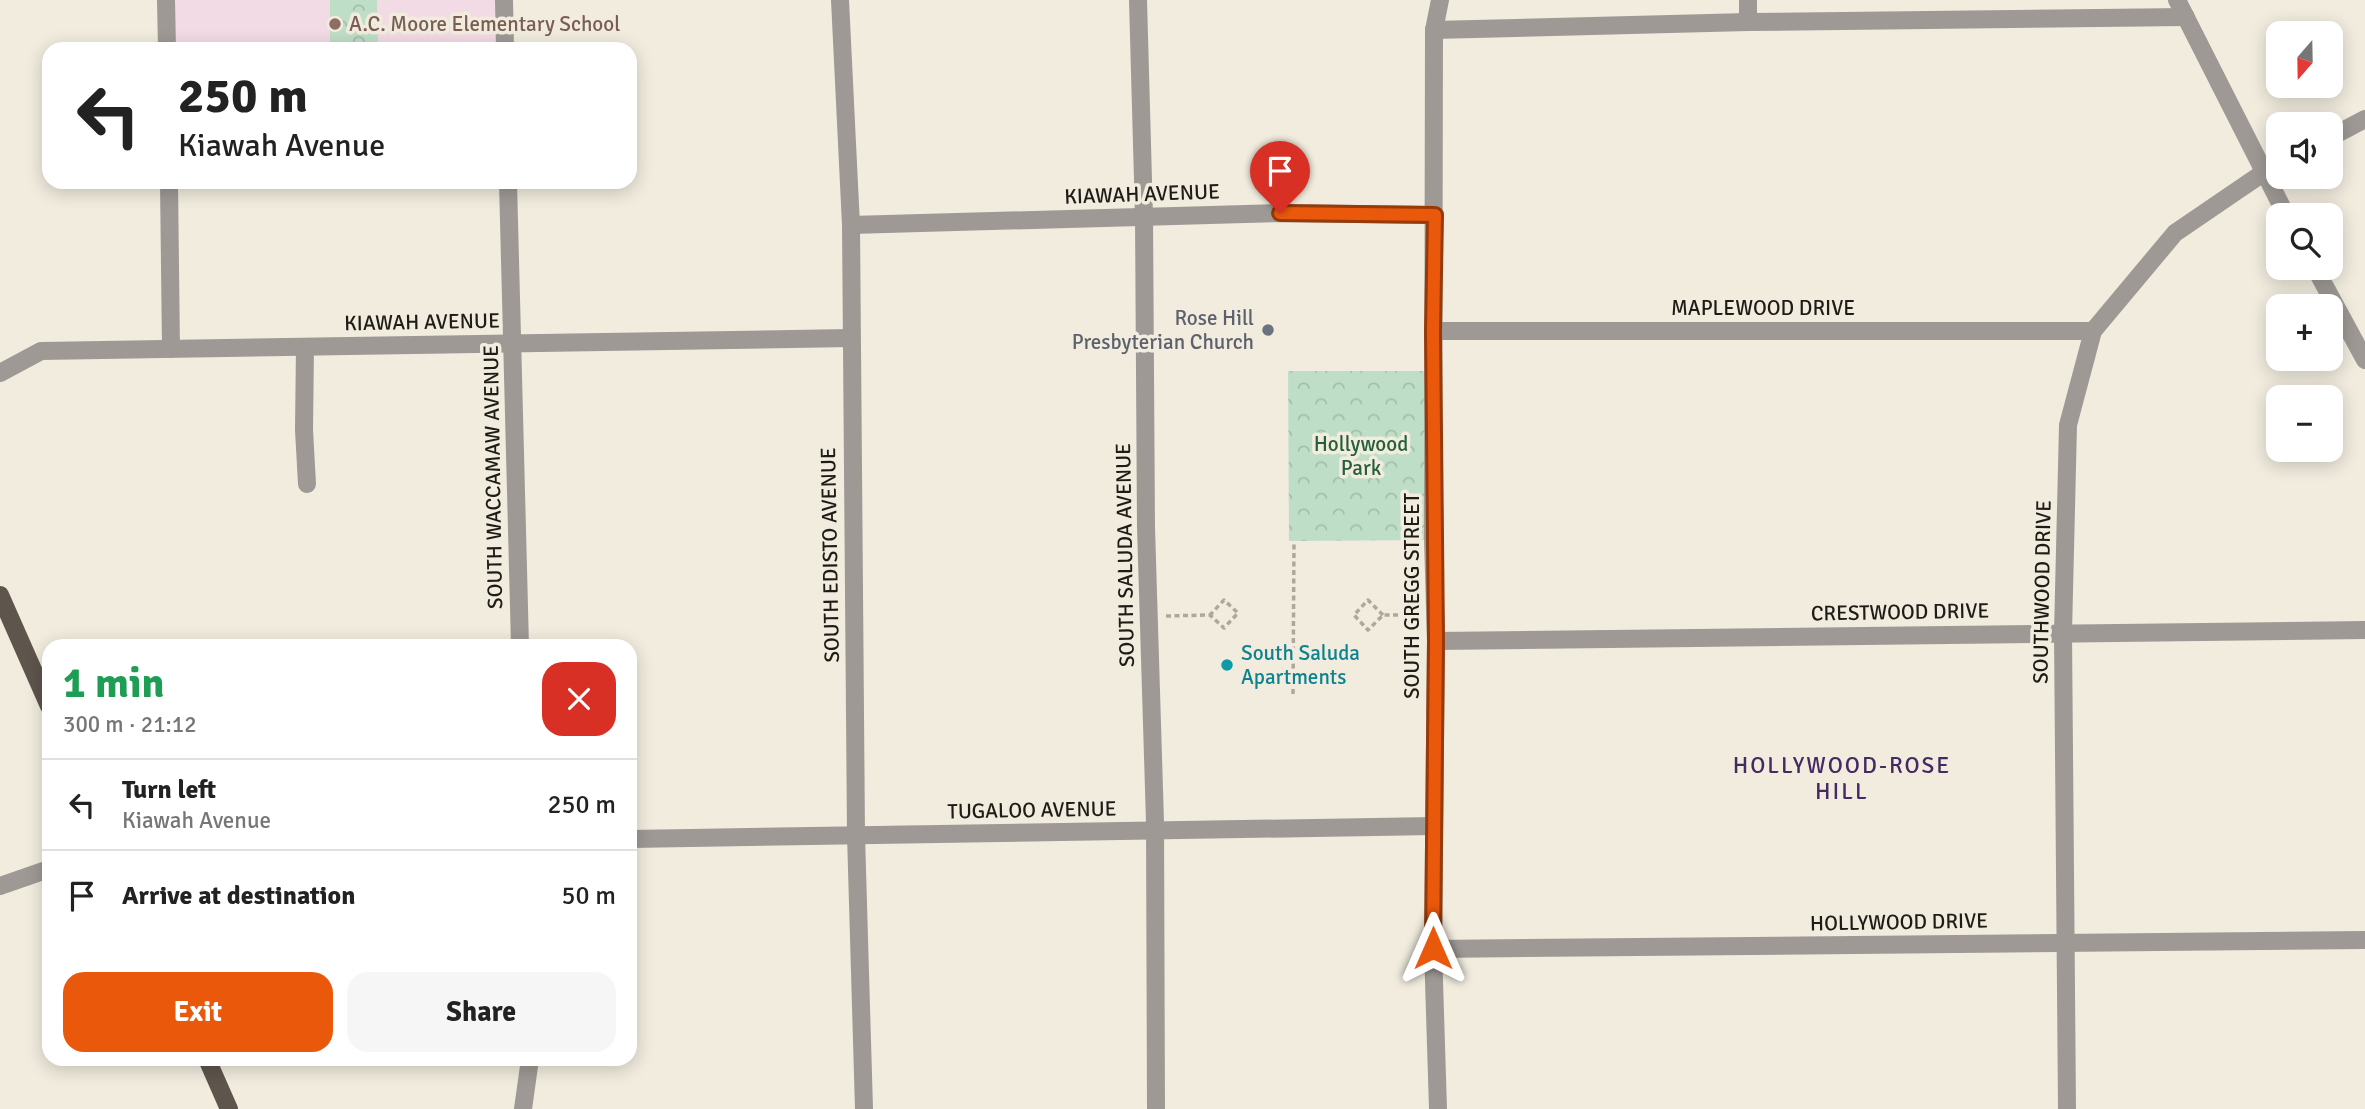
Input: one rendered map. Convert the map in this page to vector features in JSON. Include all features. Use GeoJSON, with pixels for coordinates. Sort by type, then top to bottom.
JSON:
{"type":"FeatureCollection","features":[{"type":"Feature","properties":{"kind":"main road"},"geometry":{"type":"LineString","coordinates":[[0,596],[42,690]]}},
{"type":"Feature","properties":{"kind":"main road"},"geometry":{"type":"LineString","coordinates":[[210,1066],[229,1109]]}},
{"type":"Feature","properties":{"kind":"street"},"geometry":{"type":"LineString","coordinates":[[166,0],[167,42]]}},
{"type":"Feature","properties":{"kind":"street"},"geometry":{"type":"LineString","coordinates":[[503,0],[505,42]]}},
{"type":"Feature","properties":{"kind":"street","name":"SOUTH EDISTO AVENUE"},"geometry":{"type":"LineString","coordinates":[[840,0],[851,225],[856,835],[864,1109]]}},
{"type":"Feature","properties":{"kind":"street","name":"SOUTH SALUDA AVENUE"},"geometry":{"type":"LineString","coordinates":[[1138,0],[1144,216],[1146,527],[1156,831],[1156,1109]]}},
{"type":"Feature","properties":{"kind":"street","name":"SOUTH GREGG STREET"},"geometry":{"type":"LineString","coordinates":[[1438,1109],[1433,948],[1436,640],[1433,331],[1434,30],[1440,0]]}},
{"type":"Feature","properties":{"kind":"street"},"geometry":{"type":"LineString","coordinates":[[1748,0],[1748,22]]}},
{"type":"Feature","properties":{"kind":"street"},"geometry":{"type":"LineString","coordinates":[[2177,0],[2266,159]]}},
{"type":"Feature","properties":{"kind":"street"},"geometry":{"type":"LineString","coordinates":[[1434,30],[1748,22],[2186,17]]}},
{"type":"Feature","properties":{"kind":"street"},"geometry":{"type":"LineString","coordinates":[[2343,131],[2365,119]]}},
{"type":"Feature","properties":{"kind":"street","name":"SOUTHWOOD DRIVE"},"geometry":{"type":"LineString","coordinates":[[2067,1109],[2063,633],[2068,425],[2093,331],[2175,233],[2266,171]]}},
{"type":"Feature","properties":{"kind":"street"},"geometry":{"type":"LineString","coordinates":[[169,189],[171,349]]}},
{"type":"Feature","properties":{"kind":"street","name":"SOUTH WACCAMAW AVENUE"},"geometry":{"type":"LineString","coordinates":[[508,189],[520,639]]}},
{"type":"Feature","properties":{"kind":"street","name":"KIAWAH AVENUE"},"geometry":{"type":"LineString","coordinates":[[851,225],[1280,213],[1435,215]]}},
{"type":"Feature","properties":{"kind":"street"},"geometry":{"type":"LineString","coordinates":[[2322,280],[2365,360]]}},
{"type":"Feature","properties":{"kind":"street","name":"MAPLEWOOD DRIVE"},"geometry":{"type":"LineString","coordinates":[[1433,331],[2093,331]]}},
{"type":"Feature","properties":{"kind":"street","name":"KIAWAH AVENUE"},"geometry":{"type":"LineString","coordinates":[[0,373],[41,351],[851,338]]}},
{"type":"Feature","properties":{"kind":"street"},"geometry":{"type":"LineString","coordinates":[[305,347],[304,430],[307,484]]}},
{"type":"Feature","properties":{"kind":"street","name":"CRESTWOOD DRIVE"},"geometry":{"type":"LineString","coordinates":[[1436,640],[2365,630]]}},
{"type":"Feature","properties":{"kind":"street","name":"TUGALOO AVENUE"},"geometry":{"type":"LineString","coordinates":[[637,839],[1434,826]]}},
{"type":"Feature","properties":{"kind":"street"},"geometry":{"type":"LineString","coordinates":[[0,886],[42,871]]}},
{"type":"Feature","properties":{"kind":"street","name":"HOLLYWOOD DRIVE"},"geometry":{"type":"LineString","coordinates":[[1433,948],[2365,940]]}},
{"type":"Feature","properties":{"kind":"street"},"geometry":{"type":"LineString","coordinates":[[523,1109],[529,1066]]}},
{"type":"Feature","properties":{"kind":"path"},"geometry":{"type":"LineString","coordinates":[[1293,694],[1294,541]]}},
{"type":"Feature","properties":{"kind":"path"},"geometry":{"type":"LineString","coordinates":[[1164,616],[1210,615],[1224,628],[1238,613],[1224,600],[1210,615]]}},
{"type":"Feature","properties":{"kind":"path"},"geometry":{"type":"LineString","coordinates":[[1383,615],[1368,630],[1354,615],[1368,600],[1383,615],[1435,616]]}},
{"type":"Feature","properties":{"kind":"shaded area","name":"A.C. Moore Elementary School"},"geometry":{"type":"Polygon","coordinates":[[[166,0],[504,0],[505,42],[167,42],[166,0]]]}},
{"type":"Feature","properties":{"kind":"green space"},"geometry":{"type":"Polygon","coordinates":[[[330,0],[377,0],[378,42],[330,42],[330,0]]]}},
{"type":"Feature","properties":{"kind":"green space","name":"Hollywood Park"},"geometry":{"type":"Polygon","coordinates":[[[1288,371],[1433,371],[1433,540],[1289,541],[1288,371]]]}},
{"type":"Feature","properties":{"kind":"place","name":"A.C. Moore Elementary School"},"geometry":{"type":"Point","coordinates":[335,24]}},
{"type":"Feature","properties":{"kind":"place","name":"Rose Hill Presbyterian Church"},"geometry":{"type":"Point","coordinates":[1268,330]}},
{"type":"Feature","properties":{"kind":"place","name":"South Saluda Apartments"},"geometry":{"type":"Point","coordinates":[1227,665]}},
{"type":"Feature","properties":{"kind":"district","name":"HOLLYWOOD-ROSE HILL"},"geometry":{"type":"Point","coordinates":[1842,778]}},
{"type":"Feature","properties":{"kind":"route"},"geometry":{"type":"LineString","coordinates":[[1280,213],[1435,215],[1433,540],[1436,640],[1433,948]]}}]}
